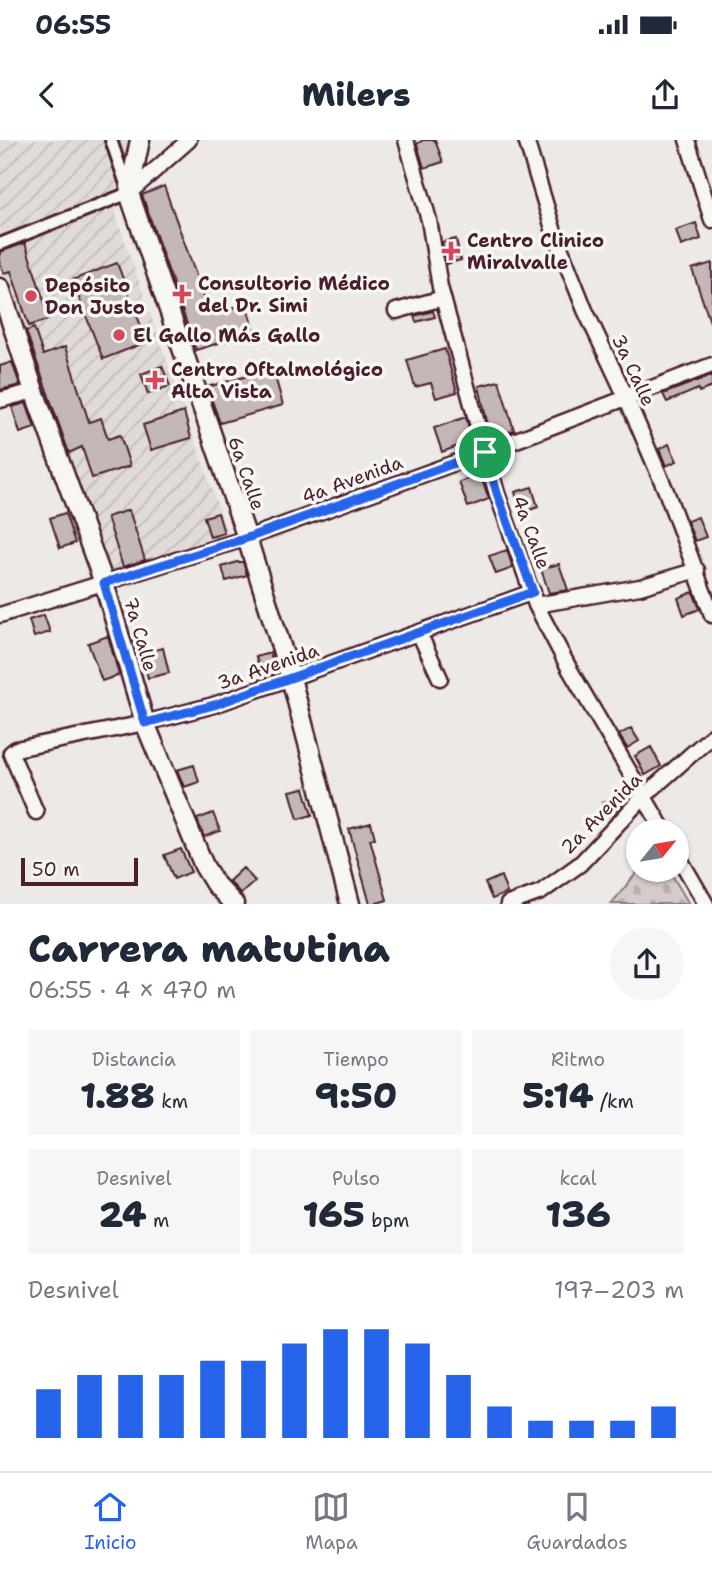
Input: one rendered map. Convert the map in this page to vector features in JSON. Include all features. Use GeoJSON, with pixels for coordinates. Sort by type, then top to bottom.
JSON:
{"type":"FeatureCollection","features":[{"type":"Feature","properties":{"kind":"street","name":"6a Calle"},"geometry":{"type":"LineString","coordinates":[[111,140],[247,538],[291,678],[350,904]]}},
{"type":"Feature","properties":{"kind":"street"},"geometry":{"type":"LineString","coordinates":[[129,193],[140,140]]}},
{"type":"Feature","properties":{"kind":"street"},"geometry":{"type":"LineString","coordinates":[[0,244],[129,193],[189,140]]}},
{"type":"Feature","properties":{"kind":"street","name":"4a Calle"},"geometry":{"type":"LineString","coordinates":[[406,140],[429,220],[443,298],[485,452],[535,599],[570,670],[657,819]]}},
{"type":"Feature","properties":{"kind":"street","name":"3a Calle"},"geometry":{"type":"LineString","coordinates":[[526,140],[554,232],[585,310],[626,397],[697,570],[712,615]]}},
{"type":"Feature","properties":{"kind":"street"},"geometry":{"type":"LineString","coordinates":[[687,140],[712,220]]}},
{"type":"Feature","properties":{"kind":"street","name":"7a Calle"},"geometry":{"type":"LineString","coordinates":[[0,288],[34,391],[104,583],[145,723],[204,866],[215,884],[234,904]]}},
{"type":"Feature","properties":{"kind":"street"},"geometry":{"type":"LineString","coordinates":[[396,312],[443,298]]}},
{"type":"Feature","properties":{"kind":"street","name":"4a Avenida"},"geometry":{"type":"LineString","coordinates":[[0,615],[247,538],[485,452],[712,365]]}},
{"type":"Feature","properties":{"kind":"street"},"geometry":{"type":"LineString","coordinates":[[0,400],[34,391]]}},
{"type":"Feature","properties":{"kind":"street","name":"3a Avenida"},"geometry":{"type":"LineString","coordinates":[[36,812],[11,753],[21,747],[145,723],[214,705],[419,633],[535,599],[640,587],[697,570]]}},
{"type":"Feature","properties":{"kind":"street"},"geometry":{"type":"LineString","coordinates":[[419,633],[439,678]]}},
{"type":"Feature","properties":{"kind":"street","name":"2a Avenida"},"geometry":{"type":"LineString","coordinates":[[508,904],[541,892],[580,864],[644,796],[712,736]]}},
{"type":"Feature","properties":{"kind":"street"},"geometry":{"type":"LineString","coordinates":[[690,873],[706,896]]}},
{"type":"Feature","properties":{"kind":"shaded area"},"geometry":{"type":"Polygon","coordinates":[[[0,140],[132,140],[116,216],[234,552],[113,591],[0,258],[0,140]]]}},
{"type":"Feature","properties":{"kind":"green space"},"geometry":{"type":"Polygon","coordinates":[[[629,882],[676,882],[689,904],[611,904],[629,882]]]}},
{"type":"Feature","properties":{"kind":"building"},"geometry":{"type":"Polygon","coordinates":[[[423,140],[435,140],[443,162],[424,168],[417,144],[423,140]]]}},
{"type":"Feature","properties":{"kind":"building"},"geometry":{"type":"Polygon","coordinates":[[[164,186],[210,314],[246,304],[255,332],[196,350],[142,195],[164,186]]]}},
{"type":"Feature","properties":{"kind":"building"},"geometry":{"type":"Polygon","coordinates":[[[696,223],[701,239],[681,246],[676,230],[696,223]]]}},
{"type":"Feature","properties":{"kind":"building","name":"Centro Clinico Miralvalle"},"geometry":{"type":"Polygon","coordinates":[[[456,239],[461,260],[446,264],[442,242],[456,239]]]}},
{"type":"Feature","properties":{"kind":"building","name":"Depósito Don Justo"},"geometry":{"type":"Polygon","coordinates":[[[25,243],[50,319],[29,326],[11,271],[4,273],[0,263],[0,252],[25,243]]]}},
{"type":"Feature","properties":{"kind":"building"},"geometry":{"type":"Polygon","coordinates":[[[117,263],[147,342],[103,359],[72,280],[117,263]]]}},
{"type":"Feature","properties":{"kind":"building"},"geometry":{"type":"Polygon","coordinates":[[[712,263],[712,322],[710,322],[692,269],[712,263]]]}},
{"type":"Feature","properties":{"kind":"building"},"geometry":{"type":"Polygon","coordinates":[[[433,311],[435,317],[416,322],[414,316],[433,311]]]}},
{"type":"Feature","properties":{"kind":"building"},"geometry":{"type":"Polygon","coordinates":[[[34,328],[43,355],[65,347],[89,422],[101,418],[108,439],[120,435],[130,466],[92,478],[82,447],[69,453],[26,331],[34,328]]]}},
{"type":"Feature","properties":{"kind":"building"},"geometry":{"type":"Polygon","coordinates":[[[445,349],[457,392],[436,398],[431,383],[415,387],[407,360],[445,349]]]}},
{"type":"Feature","properties":{"kind":"building"},"geometry":{"type":"Polygon","coordinates":[[[12,362],[20,385],[0,390],[0,366],[12,362]]]}},
{"type":"Feature","properties":{"kind":"building","name":"Centro Oftalmológico Alta Vista"},"geometry":{"type":"Polygon","coordinates":[[[162,366],[170,386],[148,394],[141,374],[162,366]]]}},
{"type":"Feature","properties":{"kind":"building"},"geometry":{"type":"Polygon","coordinates":[[[273,369],[283,405],[220,423],[207,387],[273,369]]]}},
{"type":"Feature","properties":{"kind":"building"},"geometry":{"type":"Polygon","coordinates":[[[712,375],[712,387],[699,392],[698,389],[667,402],[663,394],[712,375]]]}},
{"type":"Feature","properties":{"kind":"building"},"geometry":{"type":"Polygon","coordinates":[[[499,381],[514,430],[494,438],[493,434],[490,435],[479,386],[499,381]]]}},
{"type":"Feature","properties":{"kind":"building"},"geometry":{"type":"Polygon","coordinates":[[[26,403],[35,428],[20,433],[12,407],[26,403]]]}},
{"type":"Feature","properties":{"kind":"building"},"geometry":{"type":"Polygon","coordinates":[[[184,412],[191,438],[151,450],[143,425],[184,412]]]}},
{"type":"Feature","properties":{"kind":"building"},"geometry":{"type":"Polygon","coordinates":[[[466,417],[472,441],[442,452],[434,428],[466,417]]]}},
{"type":"Feature","properties":{"kind":"building"},"geometry":{"type":"Polygon","coordinates":[[[669,444],[677,461],[666,466],[659,449],[669,444]]]}},
{"type":"Feature","properties":{"kind":"building"},"geometry":{"type":"Polygon","coordinates":[[[480,475],[489,499],[468,507],[459,482],[480,475]]]}},
{"type":"Feature","properties":{"kind":"building"},"geometry":{"type":"Polygon","coordinates":[[[532,487],[538,507],[521,513],[515,492],[532,487]]]}},
{"type":"Feature","properties":{"kind":"building"},"geometry":{"type":"Polygon","coordinates":[[[129,510],[145,560],[123,567],[107,517],[129,510]]]}},
{"type":"Feature","properties":{"kind":"building"},"geometry":{"type":"Polygon","coordinates":[[[65,513],[75,543],[60,548],[50,518],[65,513]]]}},
{"type":"Feature","properties":{"kind":"building"},"geometry":{"type":"Polygon","coordinates":[[[218,513],[224,533],[210,537],[204,517],[218,513]]]}},
{"type":"Feature","properties":{"kind":"building"},"geometry":{"type":"Polygon","coordinates":[[[698,517],[706,537],[695,541],[687,521],[698,517]]]}},
{"type":"Feature","properties":{"kind":"building"},"geometry":{"type":"Polygon","coordinates":[[[507,550],[513,568],[496,574],[489,556],[507,550]]]}},
{"type":"Feature","properties":{"kind":"building"},"geometry":{"type":"Polygon","coordinates":[[[243,562],[247,575],[226,581],[222,567],[243,562]]]}},
{"type":"Feature","properties":{"kind":"building"},"geometry":{"type":"Polygon","coordinates":[[[559,564],[568,590],[549,593],[541,569],[559,564]]]}},
{"type":"Feature","properties":{"kind":"building"},"geometry":{"type":"Polygon","coordinates":[[[693,592],[700,609],[684,615],[678,598],[693,592]]]}},
{"type":"Feature","properties":{"kind":"building"},"geometry":{"type":"Polygon","coordinates":[[[44,615],[50,632],[34,637],[29,620],[44,615]]]}},
{"type":"Feature","properties":{"kind":"building"},"geometry":{"type":"Polygon","coordinates":[[[108,636],[119,675],[102,681],[88,643],[108,636]]]}},
{"type":"Feature","properties":{"kind":"building"},"geometry":{"type":"Polygon","coordinates":[[[163,648],[169,673],[148,678],[142,653],[163,648]]]}},
{"type":"Feature","properties":{"kind":"building"},"geometry":{"type":"Polygon","coordinates":[[[270,653],[276,673],[263,678],[256,657],[270,653]]]}},
{"type":"Feature","properties":{"kind":"building"},"geometry":{"type":"Polygon","coordinates":[[[631,728],[639,741],[627,748],[619,735],[631,728]]]}},
{"type":"Feature","properties":{"kind":"building"},"geometry":{"type":"Polygon","coordinates":[[[651,747],[661,766],[645,775],[635,756],[651,747]]]}},
{"type":"Feature","properties":{"kind":"building"},"geometry":{"type":"Polygon","coordinates":[[[194,765],[199,782],[184,787],[177,770],[194,765]]]}},
{"type":"Feature","properties":{"kind":"building"},"geometry":{"type":"Polygon","coordinates":[[[304,788],[312,815],[298,819],[290,791],[304,788]]]}},
{"type":"Feature","properties":{"kind":"building"},"geometry":{"type":"Polygon","coordinates":[[[623,792],[627,800],[609,816],[602,803],[623,792]]]}},
{"type":"Feature","properties":{"kind":"building"},"geometry":{"type":"Polygon","coordinates":[[[213,813],[220,831],[204,837],[197,819],[213,813]]]}},
{"type":"Feature","properties":{"kind":"building"},"geometry":{"type":"Polygon","coordinates":[[[371,823],[375,838],[370,839],[387,900],[374,904],[370,904],[349,829],[371,823]]]}},
{"type":"Feature","properties":{"kind":"building"},"geometry":{"type":"Polygon","coordinates":[[[181,849],[191,872],[174,879],[164,855],[181,849]]]}},
{"type":"Feature","properties":{"kind":"building"},"geometry":{"type":"Polygon","coordinates":[[[243,868],[255,881],[241,894],[229,881],[243,868]]]}},
{"type":"Feature","properties":{"kind":"building"},"geometry":{"type":"Polygon","coordinates":[[[501,876],[507,893],[492,899],[485,883],[501,876]]]}},
{"type":"Feature","properties":{"kind":"place","name":"Centro Clinico Miralvalle"},"geometry":{"type":"Point","coordinates":[451,251]}},
{"type":"Feature","properties":{"kind":"place","name":"Consultorio Médico del Dr. Simi"},"geometry":{"type":"Point","coordinates":[182,294]}},
{"type":"Feature","properties":{"kind":"place","name":"Depósito Don Justo"},"geometry":{"type":"Point","coordinates":[31,296]}},
{"type":"Feature","properties":{"kind":"place","name":"El Gallo Más Gallo"},"geometry":{"type":"Point","coordinates":[119,335]}},
{"type":"Feature","properties":{"kind":"place","name":"Centro Oftalmológico Alta Vista"},"geometry":{"type":"Point","coordinates":[155,380]}},
{"type":"Feature","properties":{"kind":"route"},"geometry":{"type":"LineString","coordinates":[[485,452],[533,592],[214,705],[145,723],[104,583],[247,538],[485,452]]}}]}
